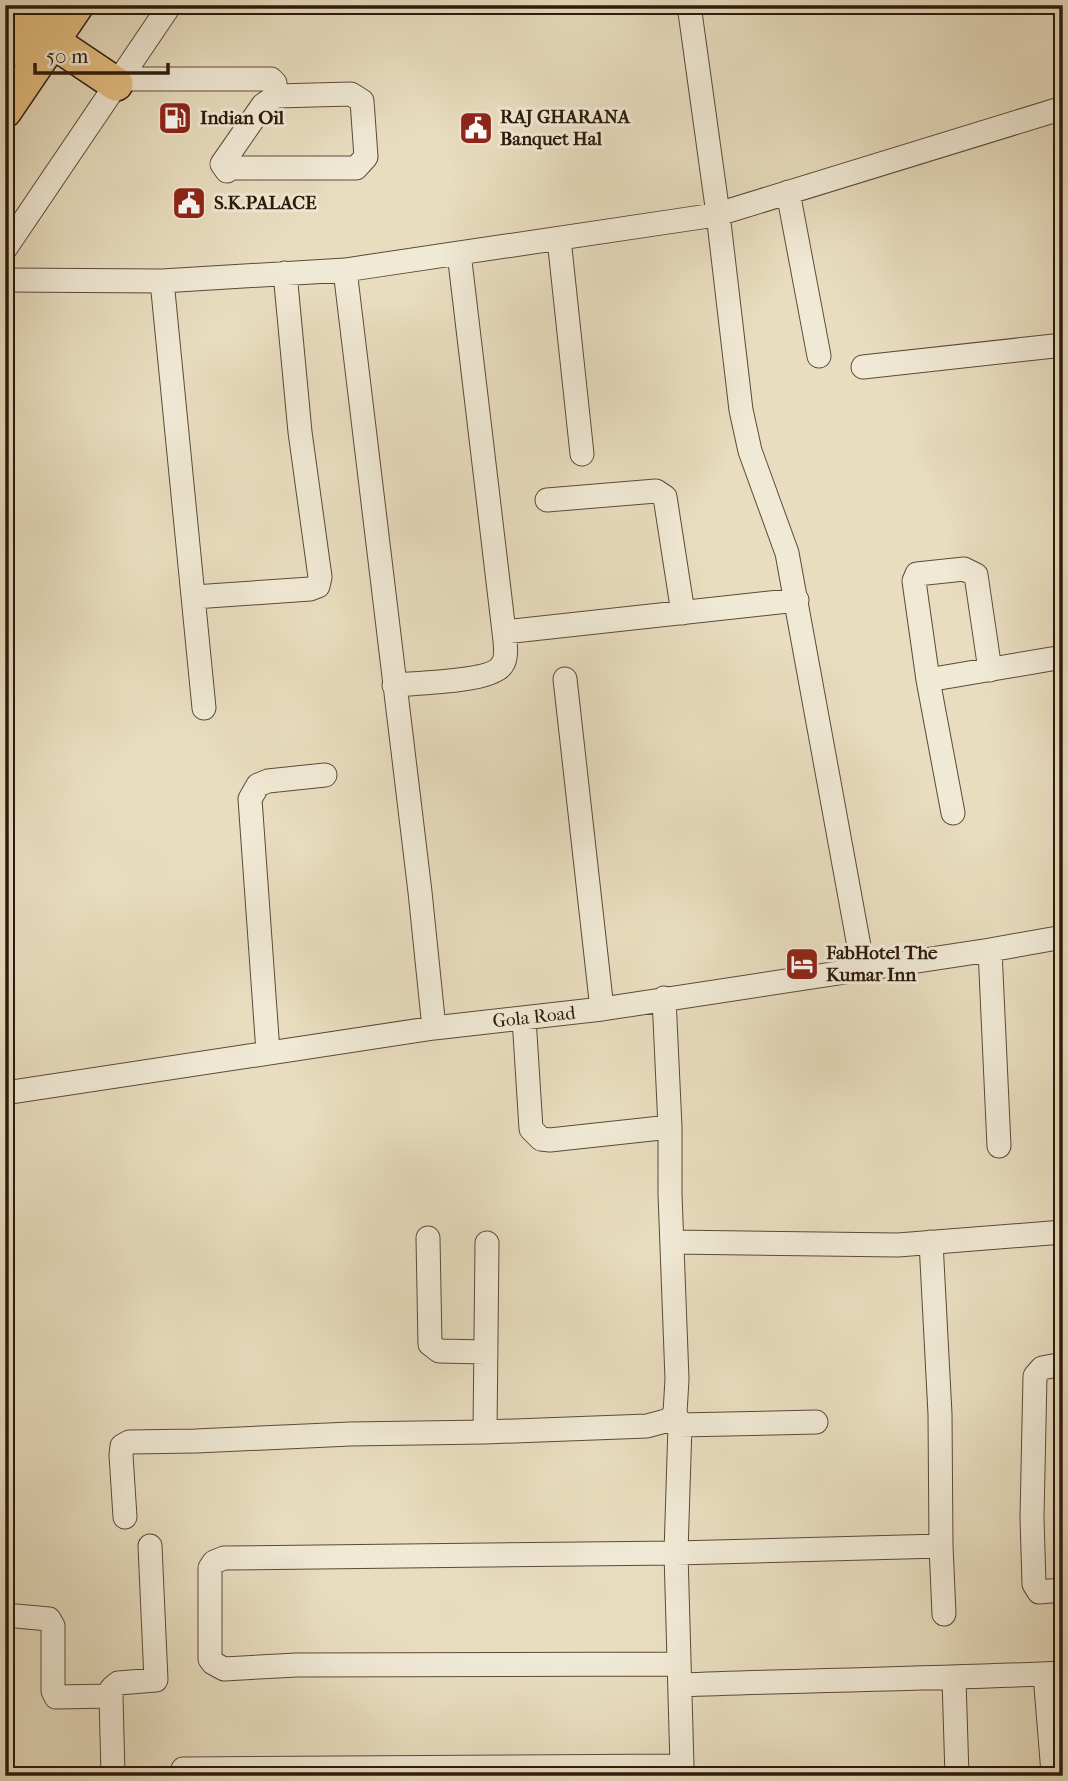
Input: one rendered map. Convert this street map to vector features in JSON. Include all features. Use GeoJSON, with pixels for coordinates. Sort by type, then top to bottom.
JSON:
{"type":"FeatureCollection","features":[{"type":"Feature","properties":{"kind":"highway"},"geometry":{"type":"LineString","coordinates":[[5,53],[37,5]]}},
{"type":"Feature","properties":{"kind":"highway"},"geometry":{"type":"LineString","coordinates":[[5,111],[77,5]]}},
{"type":"Feature","properties":{"kind":"highway"},"geometry":{"type":"LineString","coordinates":[[52,41],[118,81]]}},
{"type":"Feature","properties":{"kind":"street"},"geometry":{"type":"LineString","coordinates":[[5,249],[170,5]]}},
{"type":"Feature","properties":{"kind":"street"},"geometry":{"type":"LineString","coordinates":[[689,5],[745,430],[757,472],[782,533],[797,600],[863,968]]}},
{"type":"Feature","properties":{"kind":"street"},"geometry":{"type":"LineString","coordinates":[[118,81],[271,79],[275,83],[275,96]]}},
{"type":"Feature","properties":{"kind":"street"},"geometry":{"type":"LineString","coordinates":[[351,94],[358,97],[362,101],[366,156],[362,163],[356,168],[231,168],[227,171],[222,164],[263,105],[275,96],[351,94]]}},
{"type":"Feature","properties":{"kind":"street"},"geometry":{"type":"LineString","coordinates":[[5,280],[162,281],[345,270],[718,214],[1063,108]]}},
{"type":"Feature","properties":{"kind":"street"},"geometry":{"type":"LineString","coordinates":[[788,192],[819,356]]}},
{"type":"Feature","properties":{"kind":"street"},"geometry":{"type":"LineString","coordinates":[[559,239],[582,454]]}},
{"type":"Feature","properties":{"kind":"street"},"geometry":{"type":"LineString","coordinates":[[394,685],[479,677],[498,670],[505,659],[459,253]]}},
{"type":"Feature","properties":{"kind":"street"},"geometry":{"type":"LineString","coordinates":[[345,270],[418,880],[433,1028]]}},
{"type":"Feature","properties":{"kind":"street"},"geometry":{"type":"LineString","coordinates":[[194,597],[310,589],[318,586],[320,577],[300,432],[285,273]]}},
{"type":"Feature","properties":{"kind":"street"},"geometry":{"type":"LineString","coordinates":[[162,281],[204,708]]}},
{"type":"Feature","properties":{"kind":"street"},"geometry":{"type":"LineString","coordinates":[[863,367],[1063,345]]}},
{"type":"Feature","properties":{"kind":"street"},"geometry":{"type":"LineString","coordinates":[[547,500],[656,491],[665,497],[683,613]]}},
{"type":"Feature","properties":{"kind":"street"},"geometry":{"type":"LineString","coordinates":[[953,813],[928,680],[914,581],[916,574],[964,569],[976,575],[990,670]]}},
{"type":"Feature","properties":{"kind":"street"},"geometry":{"type":"LineString","coordinates":[[504,632],[797,600]]}},
{"type":"Feature","properties":{"kind":"street"},"geometry":{"type":"LineString","coordinates":[[928,680],[1063,657]]}},
{"type":"Feature","properties":{"kind":"street"},"geometry":{"type":"LineString","coordinates":[[565,679],[602,1009]]}},
{"type":"Feature","properties":{"kind":"street"},"geometry":{"type":"LineString","coordinates":[[268,1052],[250,799],[258,785],[268,781],[325,775]]}},
{"type":"Feature","properties":{"kind":"street","name":"Gola Road"},"geometry":{"type":"LineString","coordinates":[[5,1093],[433,1028],[602,1009],[1063,937]]}},
{"type":"Feature","properties":{"kind":"street"},"geometry":{"type":"LineString","coordinates":[[990,950],[999,1146]]}},
{"type":"Feature","properties":{"kind":"street"},"geometry":{"type":"LineString","coordinates":[[183,1776],[183,1769],[682,1771],[676,1553],[677,1379],[664,998]]}},
{"type":"Feature","properties":{"kind":"street"},"geometry":{"type":"LineString","coordinates":[[524,1018],[529,1118],[535,1135],[550,1140],[670,1127]]}},
{"type":"Feature","properties":{"kind":"street"},"geometry":{"type":"LineString","coordinates":[[672,1242],[898,1245],[1063,1232]]}},
{"type":"Feature","properties":{"kind":"street"},"geometry":{"type":"LineString","coordinates":[[428,1238],[430,1344],[439,1351],[486,1352]]}},
{"type":"Feature","properties":{"kind":"street"},"geometry":{"type":"LineString","coordinates":[[930,1242],[940,1415],[944,1614]]}},
{"type":"Feature","properties":{"kind":"street"},"geometry":{"type":"LineString","coordinates":[[485,1433],[487,1243]]}},
{"type":"Feature","properties":{"kind":"street"},"geometry":{"type":"LineString","coordinates":[[1063,1364],[1042,1368],[1035,1376],[1032,1518],[1034,1584],[1040,1592],[1063,1590]]}},
{"type":"Feature","properties":{"kind":"street"},"geometry":{"type":"LineString","coordinates":[[125,1517],[121,1455],[122,1446],[129,1441],[485,1433],[647,1426],[677,1419],[816,1422]]}},
{"type":"Feature","properties":{"kind":"street"},"geometry":{"type":"LineString","coordinates":[[113,1776],[111,1688],[118,1683],[156,1680],[150,1546]]}},
{"type":"Feature","properties":{"kind":"street"},"geometry":{"type":"LineString","coordinates":[[941,1546],[676,1553],[219,1559],[210,1567],[210,1659],[218,1668],[224,1669],[310,1665],[806,1680],[954,1679],[1054,1673],[1054,1773]]}},
{"type":"Feature","properties":{"kind":"street"},"geometry":{"type":"LineString","coordinates":[[5,1615],[49,1619],[53,1626],[52,1691],[56,1697],[111,1696]]}},
{"type":"Feature","properties":{"kind":"street"},"geometry":{"type":"LineString","coordinates":[[954,1679],[957,1776]]}},
{"type":"Feature","properties":{"kind":"place","name":"Indian Oil"},"geometry":{"type":"Point","coordinates":[175,118]}},
{"type":"Feature","properties":{"kind":"place","name":"RAJ GHARANA Banquet Hal"},"geometry":{"type":"Point","coordinates":[476,128]}},
{"type":"Feature","properties":{"kind":"place","name":"S.K.PALACE"},"geometry":{"type":"Point","coordinates":[189,203]}},
{"type":"Feature","properties":{"kind":"place","name":"FabHotel The Kumar Inn"},"geometry":{"type":"Point","coordinates":[802,964]}}]}
